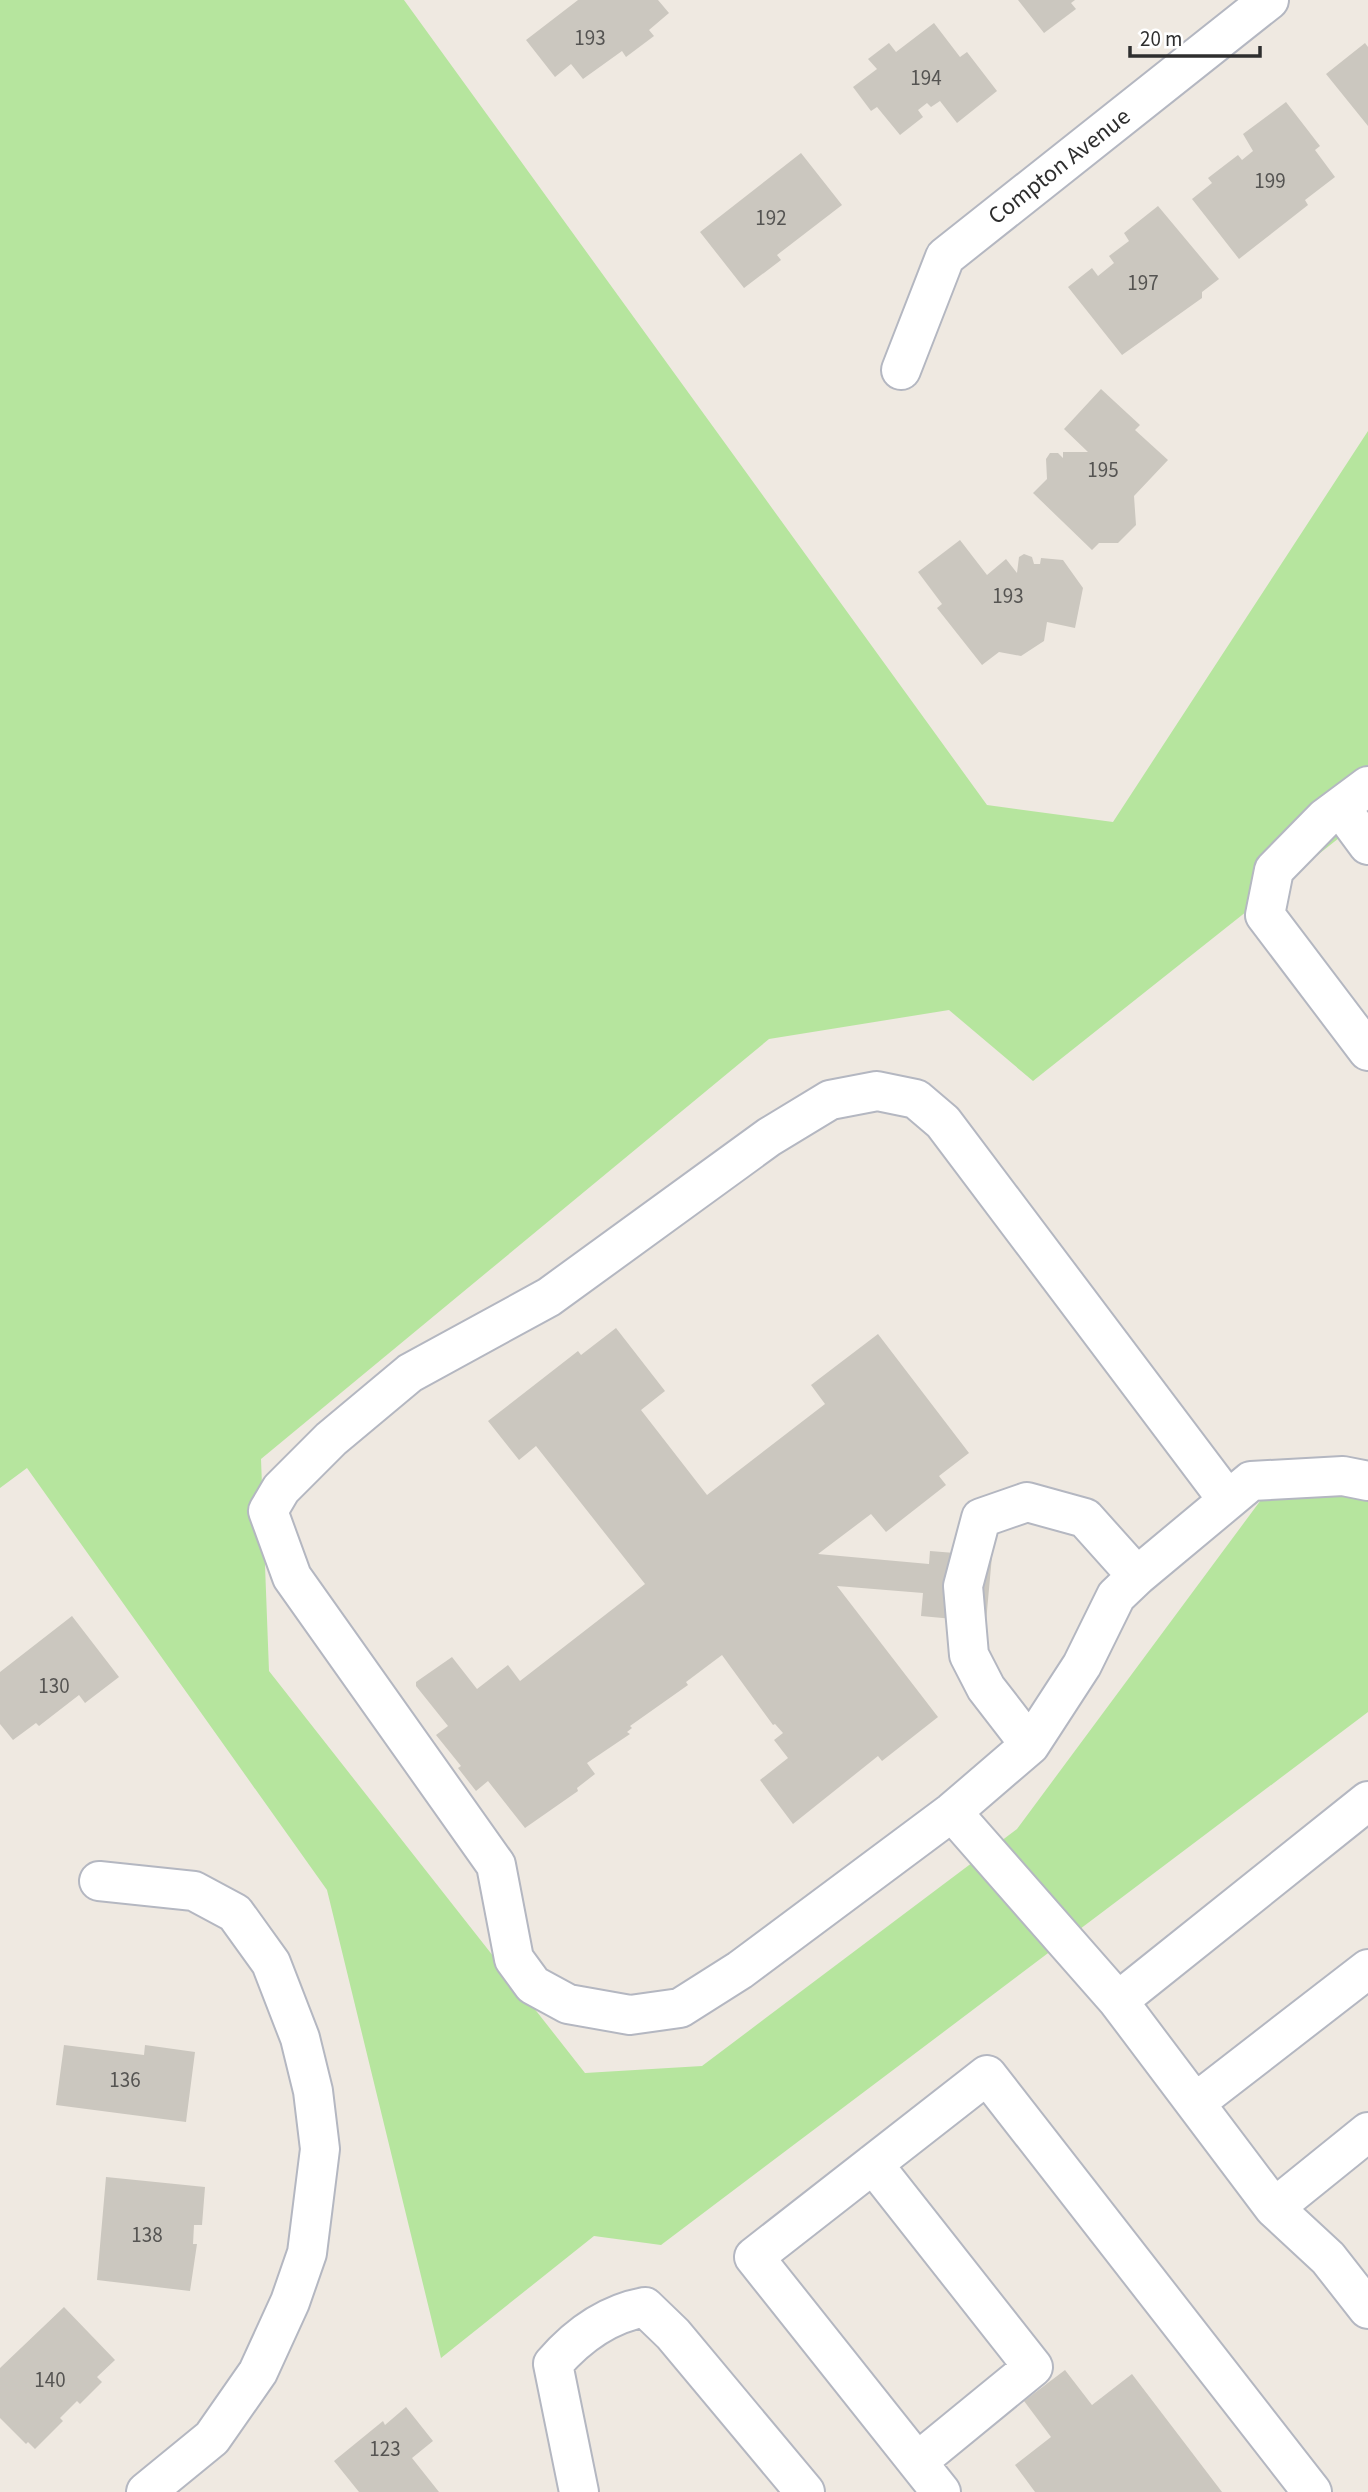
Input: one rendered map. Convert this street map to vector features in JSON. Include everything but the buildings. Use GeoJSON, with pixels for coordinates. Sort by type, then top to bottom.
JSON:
{"type":"FeatureCollection","features":[{"type":"Feature","properties":{"kind":"street","name":"Compton Avenue"},"geometry":{"type":"LineString","coordinates":[[901,370],[945,257],[1269,0]]}},
{"type":"Feature","properties":{"kind":"street"},"geometry":{"type":"LineString","coordinates":[[1368,845],[1354,796],[1325,818],[1274,870],[1265,915],[1368,1051]]}},
{"type":"Feature","properties":{"kind":"street"},"geometry":{"type":"LineString","coordinates":[[1227,1499],[943,1122],[916,1099],[877,1091],[830,1100],[769,1137],[549,1297],[410,1373],[331,1439],[281,1489],[268,1511],[292,1577],[496,1865],[514,1959],[533,1985],[568,2004],[595,2011],[631,2015],[680,2008],[740,1970],[952,1812],[1030,1745],[1082,1665],[1116,1596],[1251,1481],[1343,1476],[1368,1482]]}},
{"type":"Feature","properties":{"kind":"street"},"geometry":{"type":"LineString","coordinates":[[1030,1745],[986,1688],[969,1655],[963,1586],[981,1518],[1027,1502],[1085,1518],[1137,1576]]}},
{"type":"Feature","properties":{"kind":"street"},"geometry":{"type":"LineString","coordinates":[[1118,2001],[1368,1801]]}},
{"type":"Feature","properties":{"kind":"street"},"geometry":{"type":"LineString","coordinates":[[952,1812],[1118,2001],[1274,2208],[1328,2258],[1368,2309]]}},
{"type":"Feature","properties":{"kind":"street"},"geometry":{"type":"LineString","coordinates":[[99,1881],[194,1891],[235,1913],[271,1964],[300,2038],[313,2091],[320,2149],[307,2253],[290,2302],[258,2372],[212,2438],[146,2492]]}},
{"type":"Feature","properties":{"kind":"street"},"geometry":{"type":"LineString","coordinates":[[1195,2103],[1368,1969]]}},
{"type":"Feature","properties":{"kind":"street"},"geometry":{"type":"LineString","coordinates":[[941,2492],[754,2256],[987,2075],[1312,2492]]}},
{"type":"Feature","properties":{"kind":"street"},"geometry":{"type":"LineString","coordinates":[[1274,2208],[1368,2133]]}},
{"type":"Feature","properties":{"kind":"street"},"geometry":{"type":"LineString","coordinates":[[873,2164],[1033,2367],[917,2462]]}},
{"type":"Feature","properties":{"kind":"street"},"geometry":{"type":"LineString","coordinates":[[579,2492],[553,2364],[574,2339],[621,2311],[645,2307],[673,2334],[805,2492]]}},
{"type":"Feature","properties":{"kind":"green space"},"geometry":{"type":"Polygon","coordinates":[[[0,0],[404,0],[987,805],[1113,822],[1368,431],[1368,815],[1033,1081],[949,1010],[769,1039],[261,1459],[269,1671],[585,2073],[702,2066],[1017,1829],[1272,1485],[1368,1484],[1368,1712],[661,2245],[594,2236],[441,2358],[327,1890],[27,1468],[0,1488],[0,0]]]}}]}
